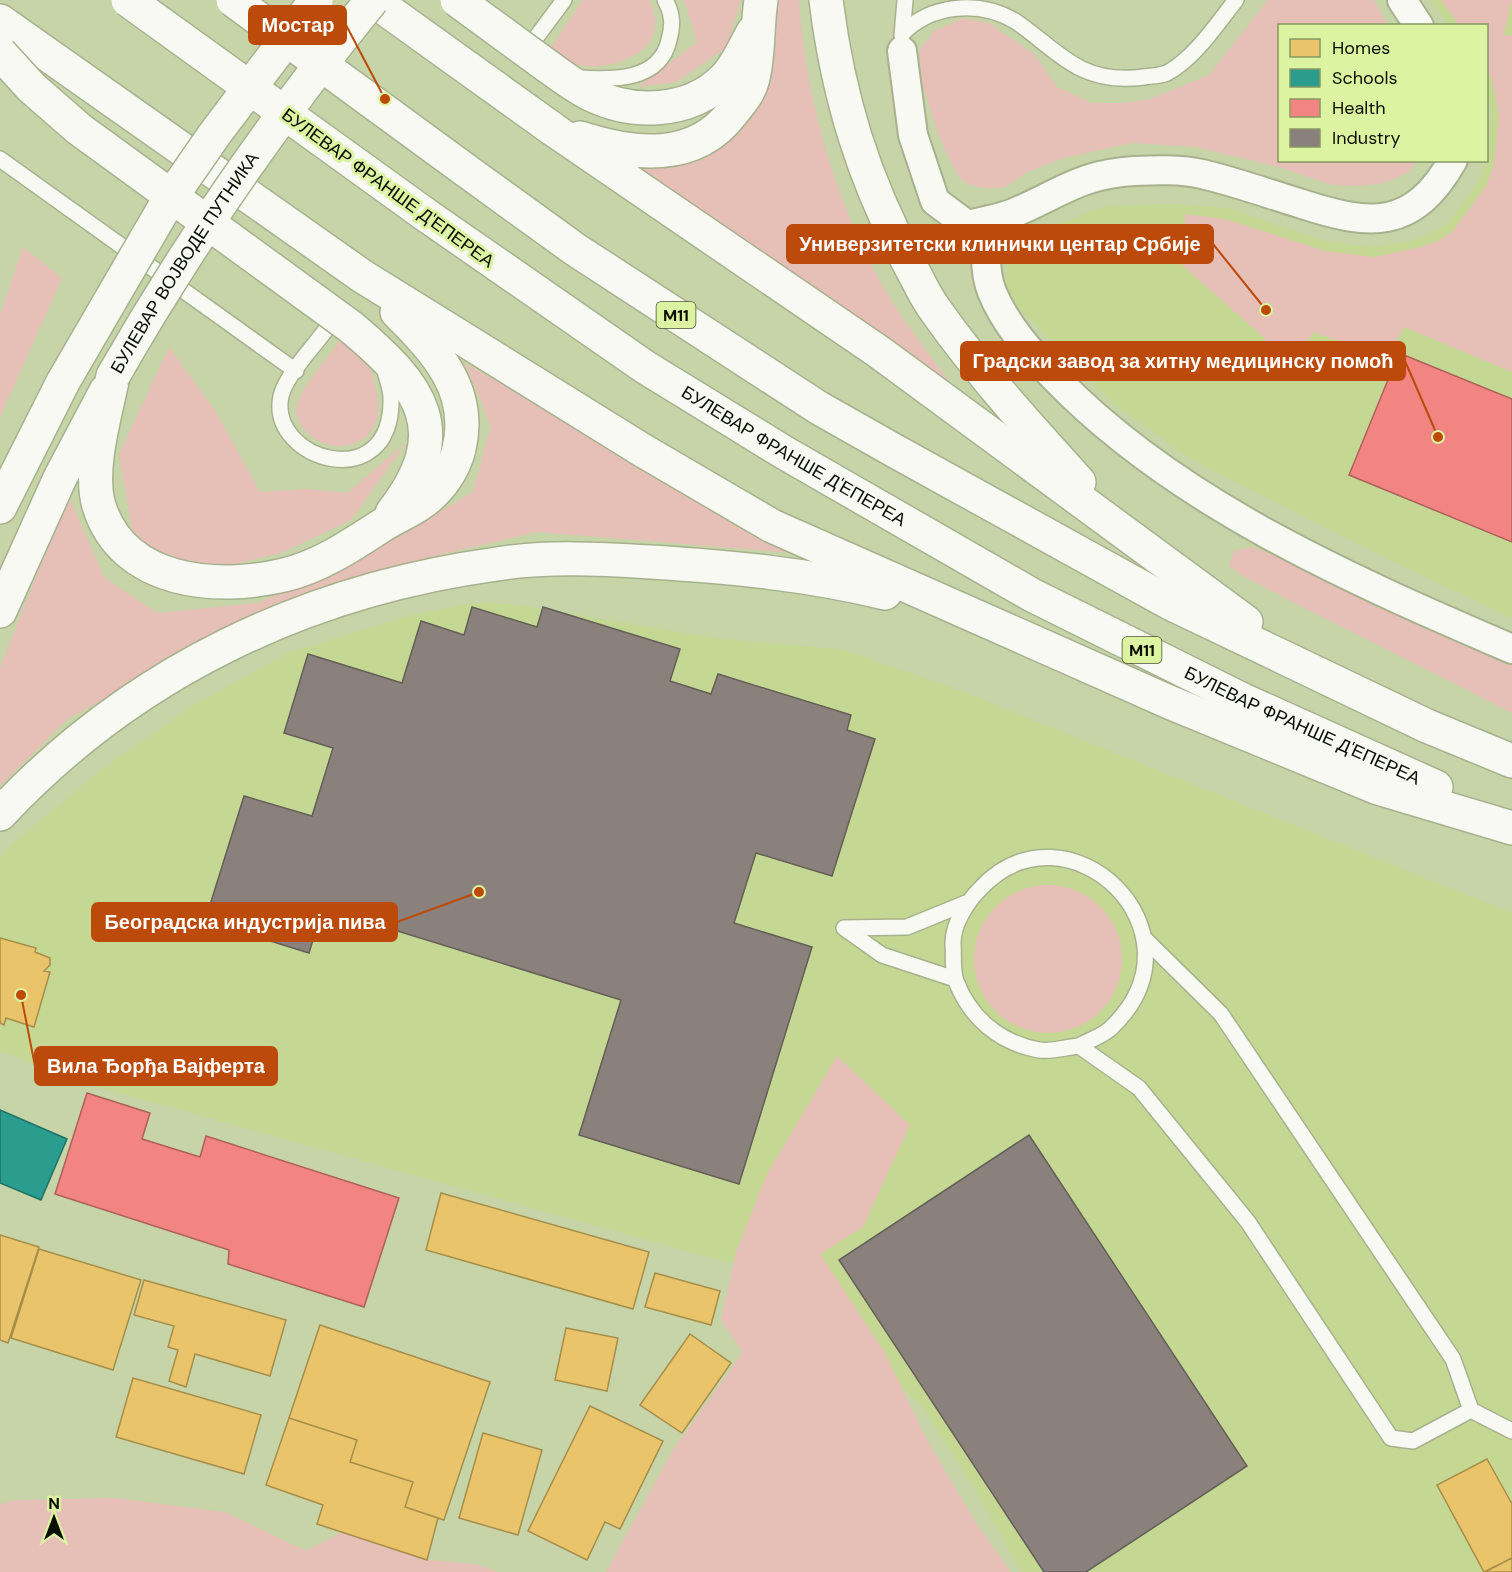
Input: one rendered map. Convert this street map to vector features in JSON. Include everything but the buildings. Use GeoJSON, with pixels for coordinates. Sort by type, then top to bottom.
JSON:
{"type":"FeatureCollection","features":[{"type":"Feature","properties":{"kind":"main road","name":"БУЛЕВАР ФРАНШЕ Д'ЕПЕРЕА"},"geometry":{"type":"LineString","coordinates":[[128,0],[426,215],[645,368],[785,453],[1032,595],[1243,700],[1512,820]]}},
{"type":"Feature","properties":{"kind":"main road","name":"M11"},"geometry":{"type":"LineString","coordinates":[[233,0],[576,250],[819,408],[1170,603],[1427,726],[1512,761]]}},
{"type":"Feature","properties":{"kind":"main road"},"geometry":{"type":"LineString","coordinates":[[0,507],[63,382],[167,203],[213,135],[316,0]]}},
{"type":"Feature","properties":{"kind":"main road"},"geometry":{"type":"LineString","coordinates":[[373,0],[554,130],[879,352],[1310,670]]}},
{"type":"Feature","properties":{"kind":"main road","name":"БУЛЕВАР ВОЈВОДЕ ПУТНИКА"},"geometry":{"type":"LineString","coordinates":[[0,611],[60,478],[113,376],[151,310],[218,203],[282,115],[373,0]]}},
{"type":"Feature","properties":{"kind":"main road"},"geometry":{"type":"LineString","coordinates":[[457,0],[546,59],[590,94],[614,102],[646,108],[669,107],[691,101],[709,92],[736,64],[760,11]]}},
{"type":"Feature","properties":{"kind":"main road"},"geometry":{"type":"LineString","coordinates":[[826,0],[832,50],[844,108],[872,187],[897,243],[934,309],[982,373],[1124,533]]}},
{"type":"Feature","properties":{"kind":"main road"},"geometry":{"type":"LineString","coordinates":[[554,130],[601,145],[634,151],[660,152],[686,148],[710,135],[727,120],[748,91],[757,54],[760,11]]}},
{"type":"Feature","properties":{"kind":"main road"},"geometry":{"type":"LineString","coordinates":[[5,36],[32,88],[79,129],[340,327],[381,352],[399,369],[415,393],[423,417],[426,437],[424,456],[416,478],[384,524]]}},
{"type":"Feature","properties":{"kind":"main road"},"geometry":{"type":"LineString","coordinates":[[5,36],[362,276],[642,450],[772,526],[1169,702],[1378,788],[1512,828]]}},
{"type":"Feature","properties":{"kind":"main road"},"geometry":{"type":"LineString","coordinates":[[113,376],[96,476],[99,506],[111,531],[125,549],[148,566],[175,578],[208,582],[285,575],[348,547],[424,501],[443,482],[456,461],[460,442],[462,407],[455,384],[446,368],[407,321],[362,276]]}},
{"type":"Feature","properties":{"kind":"main road"},"geometry":{"type":"LineString","coordinates":[[0,814],[63,753],[158,683],[209,652],[264,627],[384,585],[499,563],[557,560],[705,565],[829,579],[968,612]]}},
{"type":"Feature","properties":{"kind":"street"},"geometry":{"type":"LineString","coordinates":[[1402,0],[1418,24]]}},
{"type":"Feature","properties":{"kind":"street"},"geometry":{"type":"LineString","coordinates":[[902,42],[913,135],[935,201],[967,225],[1010,214],[1072,184],[1105,174],[1163,170],[1214,177],[1347,218],[1373,219],[1395,216],[1415,206],[1430,194],[1451,162]]}},
{"type":"Feature","properties":{"kind":"street"},"geometry":{"type":"LineString","coordinates":[[989,220],[985,252],[991,290],[1010,328],[1094,416],[1177,479],[1295,548],[1512,649]]}},
{"type":"Feature","properties":{"kind":"lane"},"geometry":{"type":"LineString","coordinates":[[563,0],[546,59],[622,78],[655,66],[667,48],[672,28],[671,14],[665,0]]}},
{"type":"Feature","properties":{"kind":"lane"},"geometry":{"type":"LineString","coordinates":[[902,42],[905,0]]}},
{"type":"Feature","properties":{"kind":"lane"},"geometry":{"type":"LineString","coordinates":[[902,42],[916,20],[936,11],[958,6],[996,11],[1014,20],[1083,70],[1101,76],[1136,78],[1165,74],[1182,62],[1236,0]]}},
{"type":"Feature","properties":{"kind":"lane"},"geometry":{"type":"LineString","coordinates":[[0,159],[296,371]]}},
{"type":"Feature","properties":{"kind":"lane"},"geometry":{"type":"LineString","coordinates":[[340,327],[296,371],[286,383],[281,396],[283,420],[298,444],[314,454],[334,460],[364,456],[383,439],[391,398],[381,352]]}},
{"type":"Feature","properties":{"kind":"lane"},"geometry":{"type":"LineString","coordinates":[[955,979],[882,955],[844,928],[908,927],[966,903],[993,875],[1029,859],[1068,859],[1104,874],[1131,902],[1145,939],[1144,973],[1132,1004],[1109,1030],[1079,1046],[1041,1050],[1003,1039],[973,1014],[955,979],[953,940],[966,903]]}},
{"type":"Feature","properties":{"kind":"lane"},"geometry":{"type":"LineString","coordinates":[[1145,939],[1221,1014],[1453,1359],[1471,1410],[1512,1431]]}},
{"type":"Feature","properties":{"kind":"lane"},"geometry":{"type":"LineString","coordinates":[[1079,1046],[1139,1088],[1248,1222],[1391,1438],[1413,1441],[1471,1410]]}},
{"type":"Feature","properties":{"kind":"shaded area"},"geometry":{"type":"Polygon","coordinates":[[[583,0],[649,0],[655,16],[654,30],[649,42],[640,52],[627,59],[598,66],[578,65],[548,52],[583,0]]]}},
{"type":"Feature","properties":{"kind":"shaded area"},"geometry":{"type":"Polygon","coordinates":[[[684,0],[741,0],[726,48],[676,82],[638,87],[697,42],[684,0]]]}},
{"type":"Feature","properties":{"kind":"shaded area"},"geometry":{"type":"Polygon","coordinates":[[[778,0],[799,0],[809,82],[818,123],[844,203],[860,242],[900,314],[962,399],[637,167],[683,160],[771,47],[778,0]]]}},
{"type":"Feature","properties":{"kind":"shaded area"},"geometry":{"type":"Polygon","coordinates":[[[1268,0],[1374,0],[1387,24],[1278,24],[1278,162],[1417,162],[1409,172],[1384,183],[1359,186],[1332,185],[1279,167],[1195,147],[1131,143],[1060,159],[1028,172],[1003,188],[982,188],[965,183],[955,171],[938,134],[918,69],[920,50],[934,31],[963,18],[989,23],[1034,54],[1057,87],[1091,103],[1124,103],[1150,99],[1209,75],[1268,0]]]}},
{"type":"Feature","properties":{"kind":"shaded area"},"geometry":{"type":"Polygon","coordinates":[[[1431,0],[1512,0],[1512,618],[1384,557],[1187,457],[1112,402],[1009,298],[1006,287],[1008,258],[1018,245],[1044,230],[1105,206],[1173,204],[1227,208],[1327,242],[1375,247],[1411,241],[1446,225],[1478,183],[1488,162],[1491,117],[1488,97],[1488,24],[1448,24],[1431,0]]]}},
{"type":"Feature","properties":{"kind":"shaded area"},"geometry":{"type":"Polygon","coordinates":[[[1441,0],[1512,0],[1504,34],[1512,36],[1512,372],[1404,327],[1387,359],[1314,332],[1291,362],[1181,264],[1185,214],[1225,219],[1325,251],[1374,257],[1417,248],[1438,241],[1453,231],[1486,186],[1494,165],[1499,115],[1488,72],[1488,24],[1458,24],[1441,0]]]}},
{"type":"Feature","properties":{"kind":"shaded area"},"geometry":{"type":"Polygon","coordinates":[[[23,247],[62,278],[0,417],[0,315],[23,247]]]}},
{"type":"Feature","properties":{"kind":"shaded area"},"geometry":{"type":"Polygon","coordinates":[[[340,340],[362,357],[372,371],[378,399],[378,413],[375,425],[360,441],[339,446],[328,445],[308,433],[301,425],[296,410],[308,383],[340,340]]]}},
{"type":"Feature","properties":{"kind":"shaded area"},"geometry":{"type":"Polygon","coordinates":[[[169,347],[216,412],[260,492],[308,489],[347,493],[406,443],[351,520],[281,553],[200,572],[134,541],[119,454],[169,347]]]}},
{"type":"Feature","properties":{"kind":"shaded area"},"geometry":{"type":"Polygon","coordinates":[[[465,363],[794,553],[537,532],[422,559],[232,628],[68,719],[0,786],[0,668],[68,495],[104,577],[157,613],[257,603],[364,557],[473,492],[491,426],[465,363]]]}},
{"type":"Feature","properties":{"kind":"shaded area"},"geometry":{"type":"Polygon","coordinates":[[[1252,547],[1311,569],[1512,657],[1512,713],[1244,577],[1229,566],[1234,551],[1252,547]]]}},
{"type":"Feature","properties":{"kind":"shaded area"},"geometry":{"type":"Polygon","coordinates":[[[482,602],[518,605],[715,638],[844,650],[961,691],[1512,913],[1512,1572],[1022,1572],[975,1490],[923,1408],[798,1279],[719,1260],[94,1086],[0,1051],[0,858],[15,842],[105,767],[192,706],[288,653],[419,613],[482,602]]]}},
{"type":"Feature","properties":{"kind":"shaded area"},"geometry":{"type":"Polygon","coordinates":[[[1048,885],[1076,890],[1101,906],[1117,931],[1122,959],[1117,987],[1101,1012],[1076,1028],[1048,1033],[1020,1028],[995,1012],[979,987],[974,959],[979,931],[995,906],[1020,890],[1048,885]]]}},
{"type":"Feature","properties":{"kind":"shaded area"},"geometry":{"type":"Polygon","coordinates":[[[837,1056],[910,1125],[863,1227],[820,1254],[885,1353],[927,1440],[976,1523],[1011,1572],[606,1572],[673,1450],[743,1352],[721,1320],[736,1252],[767,1174],[837,1056]]]}},
{"type":"Feature","properties":{"kind":"shaded area"},"geometry":{"type":"Polygon","coordinates":[[[115,1498],[225,1512],[306,1551],[343,1532],[427,1560],[475,1564],[498,1572],[0,1572],[0,1504],[15,1500],[115,1498]]]}},
{"type":"Feature","properties":{"kind":"place","name":"Мостар"},"geometry":{"type":"Point","coordinates":[385,99]}},
{"type":"Feature","properties":{"kind":"place","name":"Универзитетски клинички центар Србије"},"geometry":{"type":"Point","coordinates":[1266,310]}},
{"type":"Feature","properties":{"kind":"place","name":"Градски завод за хитну медицинску помоћ"},"geometry":{"type":"Point","coordinates":[1438,437]}},
{"type":"Feature","properties":{"kind":"place","name":"Београдска индустрија пива"},"geometry":{"type":"Point","coordinates":[479,892]}},
{"type":"Feature","properties":{"kind":"place","name":"Вила Ђорђа Вајферта"},"geometry":{"type":"Point","coordinates":[21,995]}}]}
